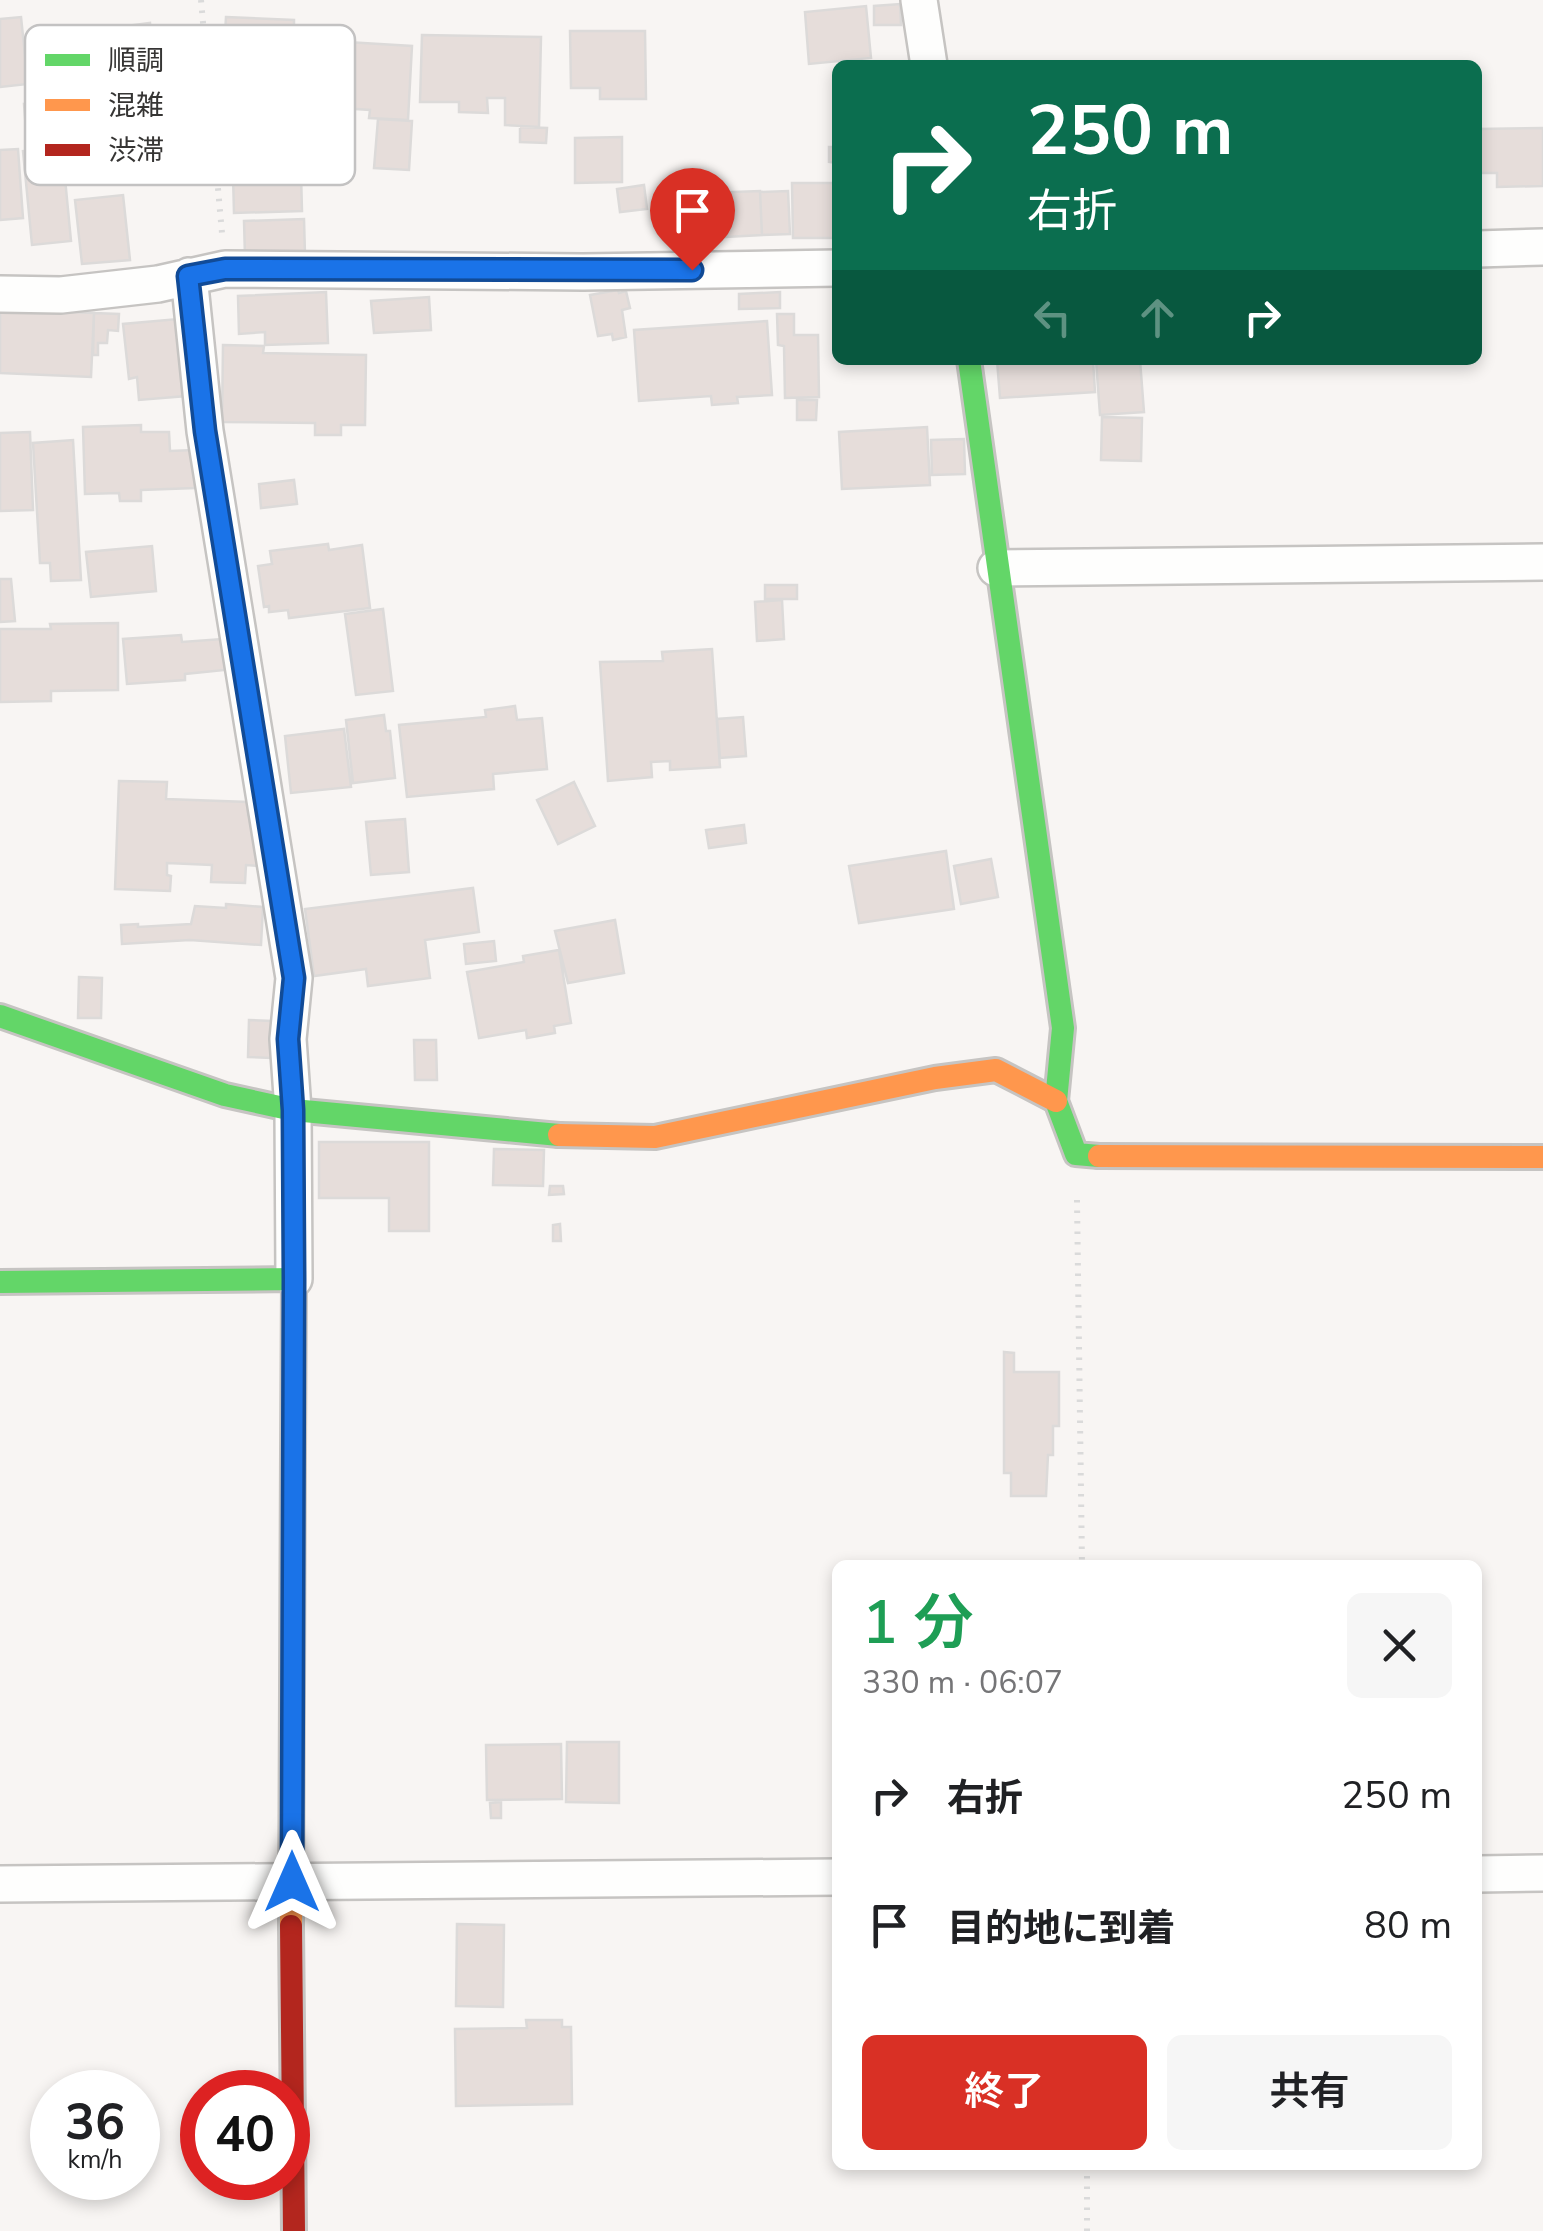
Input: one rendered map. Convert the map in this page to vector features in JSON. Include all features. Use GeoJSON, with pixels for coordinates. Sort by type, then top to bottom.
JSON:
{"type":"FeatureCollection","features":[{"type":"Feature","properties":{"kind":"street"},"geometry":{"type":"LineString","coordinates":[[919,0],[927,60]]}},
{"type":"Feature","properties":{"kind":"street"},"geometry":{"type":"LineString","coordinates":[[1482,249],[1543,247]]}},
{"type":"Feature","properties":{"kind":"street"},"geometry":{"type":"LineString","coordinates":[[0,294],[61,294],[158,284],[225,269],[584,272],[832,268]]}},
{"type":"Feature","properties":{"kind":"street"},"geometry":{"type":"LineString","coordinates":[[188,276],[205,431],[294,978],[288,1039],[293,1110],[294,1279],[294,2231]]}},
{"type":"Feature","properties":{"kind":"street"},"geometry":{"type":"LineString","coordinates":[[970,365],[1063,1028],[1056,1100],[1076,1154],[1121,1158],[1543,1157]]}},
{"type":"Feature","properties":{"kind":"street"},"geometry":{"type":"LineString","coordinates":[[996,568],[1543,562]]}},
{"type":"Feature","properties":{"kind":"street"},"geometry":{"type":"LineString","coordinates":[[0,1016],[225,1095],[293,1110],[553,1135],[655,1137],[935,1078],[996,1070],[1056,1100]]}},
{"type":"Feature","properties":{"kind":"street"},"geometry":{"type":"LineString","coordinates":[[0,1282],[294,1279]]}},
{"type":"Feature","properties":{"kind":"street"},"geometry":{"type":"LineString","coordinates":[[1482,1874],[1543,1874]]}},
{"type":"Feature","properties":{"kind":"street"},"geometry":{"type":"LineString","coordinates":[[0,1884],[832,1877]]}},
{"type":"Feature","properties":{"kind":"path"},"geometry":{"type":"LineString","coordinates":[[201,0],[203,25]]}},
{"type":"Feature","properties":{"kind":"path"},"geometry":{"type":"LineString","coordinates":[[218,185],[225,269]]}},
{"type":"Feature","properties":{"kind":"path"},"geometry":{"type":"LineString","coordinates":[[1076,1154],[1082,1560]]}},
{"type":"Feature","properties":{"kind":"path"},"geometry":{"type":"LineString","coordinates":[[1087,2170],[1087,2231]]}},
{"type":"Feature","properties":{"kind":"building"},"geometry":{"type":"Polygon","coordinates":[[[900,4],[901,25],[874,25],[874,6],[900,4]]]}},
{"type":"Feature","properties":{"kind":"building"},"geometry":{"type":"Polygon","coordinates":[[[866,6],[871,58],[809,64],[805,12],[866,6]]]}},
{"type":"Feature","properties":{"kind":"building"},"geometry":{"type":"Polygon","coordinates":[[[21,17],[25,84],[0,87],[0,19],[21,17]]]}},
{"type":"Feature","properties":{"kind":"building"},"geometry":{"type":"Polygon","coordinates":[[[226,17],[294,20],[294,25],[226,25],[226,17]]]}},
{"type":"Feature","properties":{"kind":"building"},"geometry":{"type":"Polygon","coordinates":[[[570,31],[645,31],[646,99],[600,99],[600,88],[571,88],[570,31]]]}},
{"type":"Feature","properties":{"kind":"building"},"geometry":{"type":"Polygon","coordinates":[[[422,35],[541,37],[539,127],[505,125],[505,98],[487,98],[488,113],[459,112],[459,102],[420,102],[422,35]]]}},
{"type":"Feature","properties":{"kind":"building"},"geometry":{"type":"Polygon","coordinates":[[[355,43],[412,46],[408,120],[369,118],[370,110],[355,109],[355,43]]]}},
{"type":"Feature","properties":{"kind":"building"},"geometry":{"type":"Polygon","coordinates":[[[378,119],[412,121],[409,170],[374,168],[378,119]]]}},
{"type":"Feature","properties":{"kind":"building"},"geometry":{"type":"Polygon","coordinates":[[[520,127],[547,128],[546,143],[520,142],[520,127]]]}},
{"type":"Feature","properties":{"kind":"building"},"geometry":{"type":"Polygon","coordinates":[[[1543,128],[1543,186],[1497,187],[1497,173],[1482,173],[1482,129],[1543,128]]]}},
{"type":"Feature","properties":{"kind":"building"},"geometry":{"type":"Polygon","coordinates":[[[622,137],[622,182],[575,183],[575,138],[622,137]]]}},
{"type":"Feature","properties":{"kind":"building"},"geometry":{"type":"Polygon","coordinates":[[[18,149],[23,218],[0,220],[0,150],[18,149]]]}},
{"type":"Feature","properties":{"kind":"building"},"geometry":{"type":"Polygon","coordinates":[[[792,183],[832,183],[832,238],[793,238],[792,183]]]}},
{"type":"Feature","properties":{"kind":"building"},"geometry":{"type":"Polygon","coordinates":[[[26,185],[66,185],[71,241],[32,245],[26,185]]]}},
{"type":"Feature","properties":{"kind":"building"},"geometry":{"type":"Polygon","coordinates":[[[233,185],[301,185],[302,211],[234,213],[233,185]]]}},
{"type":"Feature","properties":{"kind":"building"},"geometry":{"type":"Polygon","coordinates":[[[644,185],[647,209],[620,212],[617,189],[644,185]]]}},
{"type":"Feature","properties":{"kind":"building"},"geometry":{"type":"Polygon","coordinates":[[[760,191],[762,235],[708,238],[706,193],[760,191]]]}},
{"type":"Feature","properties":{"kind":"building"},"geometry":{"type":"Polygon","coordinates":[[[788,191],[790,234],[762,235],[760,192],[788,191]]]}},
{"type":"Feature","properties":{"kind":"building"},"geometry":{"type":"Polygon","coordinates":[[[123,195],[130,260],[82,264],[75,200],[123,195]]]}},
{"type":"Feature","properties":{"kind":"building"},"geometry":{"type":"Polygon","coordinates":[[[304,219],[305,255],[245,257],[244,221],[304,219]]]}},
{"type":"Feature","properties":{"kind":"building"},"geometry":{"type":"Polygon","coordinates":[[[626,291],[630,308],[622,310],[626,337],[613,340],[612,334],[598,336],[590,295],[626,291]]]}},
{"type":"Feature","properties":{"kind":"building"},"geometry":{"type":"Polygon","coordinates":[[[326,292],[328,343],[265,345],[265,332],[239,334],[238,296],[326,292]]]}},
{"type":"Feature","properties":{"kind":"building"},"geometry":{"type":"Polygon","coordinates":[[[780,292],[780,308],[739,309],[739,294],[780,292]]]}},
{"type":"Feature","properties":{"kind":"building"},"geometry":{"type":"Polygon","coordinates":[[[429,297],[431,330],[374,333],[371,301],[429,297]]]}},
{"type":"Feature","properties":{"kind":"building"},"geometry":{"type":"Polygon","coordinates":[[[0,309],[94,313],[91,377],[0,373],[0,309]]]}},
{"type":"Feature","properties":{"kind":"building"},"geometry":{"type":"Polygon","coordinates":[[[94,313],[119,314],[118,331],[108,330],[107,343],[98,343],[98,355],[93,355],[94,313]]]}},
{"type":"Feature","properties":{"kind":"building"},"geometry":{"type":"Polygon","coordinates":[[[777,314],[794,314],[794,335],[818,335],[819,397],[785,398],[784,346],[778,345],[777,314]]]}},
{"type":"Feature","properties":{"kind":"building"},"geometry":{"type":"Polygon","coordinates":[[[178,319],[186,396],[139,400],[137,377],[129,379],[123,324],[178,319]]]}},
{"type":"Feature","properties":{"kind":"building"},"geometry":{"type":"Polygon","coordinates":[[[767,321],[772,395],[737,397],[738,403],[712,405],[711,396],[639,401],[634,330],[767,321]]]}},
{"type":"Feature","properties":{"kind":"building"},"geometry":{"type":"Polygon","coordinates":[[[223,345],[264,346],[263,353],[366,355],[365,425],[341,425],[341,435],[315,435],[315,423],[222,422],[223,345]]]}},
{"type":"Feature","properties":{"kind":"building"},"geometry":{"type":"Polygon","coordinates":[[[997,365],[1093,365],[1095,392],[1000,398],[997,365]]]}},
{"type":"Feature","properties":{"kind":"building"},"geometry":{"type":"Polygon","coordinates":[[[1096,365],[1140,365],[1144,412],[1100,415],[1096,365]]]}},
{"type":"Feature","properties":{"kind":"building"},"geometry":{"type":"Polygon","coordinates":[[[797,400],[817,400],[816,420],[797,420],[797,400]]]}},
{"type":"Feature","properties":{"kind":"building"},"geometry":{"type":"Polygon","coordinates":[[[1102,417],[1142,418],[1141,461],[1101,460],[1102,417]]]}},
{"type":"Feature","properties":{"kind":"building"},"geometry":{"type":"Polygon","coordinates":[[[141,425],[141,432],[169,432],[170,451],[194,450],[195,488],[141,490],[141,501],[120,501],[119,493],[85,494],[83,427],[141,425]]]}},
{"type":"Feature","properties":{"kind":"building"},"geometry":{"type":"Polygon","coordinates":[[[927,427],[930,485],[842,489],[839,432],[927,427]]]}},
{"type":"Feature","properties":{"kind":"building"},"geometry":{"type":"Polygon","coordinates":[[[30,432],[33,510],[0,511],[0,433],[30,432]]]}},
{"type":"Feature","properties":{"kind":"building"},"geometry":{"type":"Polygon","coordinates":[[[964,439],[965,474],[932,475],[931,440],[964,439]]]}},
{"type":"Feature","properties":{"kind":"building"},"geometry":{"type":"Polygon","coordinates":[[[73,440],[81,580],[51,581],[50,563],[40,563],[33,443],[73,440]]]}},
{"type":"Feature","properties":{"kind":"building"},"geometry":{"type":"Polygon","coordinates":[[[294,480],[297,504],[261,508],[259,484],[294,480]]]}},
{"type":"Feature","properties":{"kind":"building"},"geometry":{"type":"Polygon","coordinates":[[[328,544],[329,550],[362,545],[370,608],[289,618],[288,610],[269,612],[269,606],[264,607],[258,566],[272,564],[270,551],[328,544]]]}},
{"type":"Feature","properties":{"kind":"building"},"geometry":{"type":"Polygon","coordinates":[[[152,546],[156,591],[91,597],[86,552],[152,546]]]}},
{"type":"Feature","properties":{"kind":"building"},"geometry":{"type":"Polygon","coordinates":[[[0,579],[11,579],[15,621],[0,622],[0,579]]]}},
{"type":"Feature","properties":{"kind":"building"},"geometry":{"type":"Polygon","coordinates":[[[765,585],[797,585],[797,599],[765,599],[765,585]]]}},
{"type":"Feature","properties":{"kind":"building"},"geometry":{"type":"Polygon","coordinates":[[[782,600],[784,639],[757,641],[755,602],[782,600]]]}},
{"type":"Feature","properties":{"kind":"building"},"geometry":{"type":"Polygon","coordinates":[[[383,609],[393,691],[356,695],[345,614],[383,609]]]}},
{"type":"Feature","properties":{"kind":"building"},"geometry":{"type":"Polygon","coordinates":[[[118,623],[118,690],[51,691],[51,701],[0,702],[0,629],[118,623]]]}},
{"type":"Feature","properties":{"kind":"building"},"geometry":{"type":"Polygon","coordinates":[[[181,635],[182,642],[222,639],[225,670],[185,674],[185,680],[127,684],[123,639],[181,635]]]}},
{"type":"Feature","properties":{"kind":"building"},"geometry":{"type":"Polygon","coordinates":[[[712,649],[720,767],[670,770],[670,761],[651,762],[652,777],[608,781],[600,662],[663,661],[662,652],[712,649]]]}},
{"type":"Feature","properties":{"kind":"building"},"geometry":{"type":"Polygon","coordinates":[[[515,706],[517,720],[542,718],[547,769],[493,774],[494,789],[407,797],[399,725],[486,717],[485,710],[515,706]]]}},
{"type":"Feature","properties":{"kind":"building"},"geometry":{"type":"Polygon","coordinates":[[[384,715],[386,731],[390,731],[395,778],[353,783],[346,720],[384,715]]]}},
{"type":"Feature","properties":{"kind":"building"},"geometry":{"type":"Polygon","coordinates":[[[743,717],[746,756],[720,758],[717,719],[743,717]]]}},
{"type":"Feature","properties":{"kind":"building"},"geometry":{"type":"Polygon","coordinates":[[[344,729],[351,787],[291,793],[285,736],[344,729]]]}},
{"type":"Feature","properties":{"kind":"building"},"geometry":{"type":"Polygon","coordinates":[[[119,781],[167,782],[166,799],[248,802],[248,815],[255,815],[259,834],[258,866],[246,865],[245,883],[211,882],[212,865],[167,863],[170,891],[115,889],[119,781]]]}},
{"type":"Feature","properties":{"kind":"building"},"geometry":{"type":"Polygon","coordinates":[[[574,782],[595,826],[558,844],[537,800],[574,782]]]}},
{"type":"Feature","properties":{"kind":"building"},"geometry":{"type":"Polygon","coordinates":[[[405,819],[409,872],[371,875],[366,822],[405,819]]]}},
{"type":"Feature","properties":{"kind":"building"},"geometry":{"type":"Polygon","coordinates":[[[744,825],[746,843],[709,848],[706,830],[744,825]]]}},
{"type":"Feature","properties":{"kind":"building"},"geometry":{"type":"Polygon","coordinates":[[[946,851],[954,909],[859,923],[849,866],[946,851]]]}},
{"type":"Feature","properties":{"kind":"building"},"geometry":{"type":"Polygon","coordinates":[[[991,859],[998,897],[961,904],[954,866],[991,859]]]}},
{"type":"Feature","properties":{"kind":"building"},"geometry":{"type":"Polygon","coordinates":[[[473,888],[479,932],[425,940],[430,978],[368,986],[366,969],[314,976],[305,909],[473,888]]]}},
{"type":"Feature","properties":{"kind":"building"},"geometry":{"type":"Polygon","coordinates":[[[226,904],[263,907],[261,945],[190,940],[122,944],[121,925],[191,924],[195,906],[226,908],[226,904]]]}},
{"type":"Feature","properties":{"kind":"building"},"geometry":{"type":"Polygon","coordinates":[[[615,920],[624,973],[568,983],[555,931],[615,920]]]}},
{"type":"Feature","properties":{"kind":"building"},"geometry":{"type":"Polygon","coordinates":[[[494,941],[496,961],[466,964],[464,944],[494,941]]]}},
{"type":"Feature","properties":{"kind":"building"},"geometry":{"type":"Polygon","coordinates":[[[559,950],[571,1023],[554,1026],[555,1033],[527,1038],[526,1030],[479,1038],[467,972],[524,962],[523,956],[559,950]]]}},
{"type":"Feature","properties":{"kind":"building"},"geometry":{"type":"Polygon","coordinates":[[[79,977],[102,978],[101,1018],[78,1018],[79,977]]]}},
{"type":"Feature","properties":{"kind":"building"},"geometry":{"type":"Polygon","coordinates":[[[249,1020],[272,1021],[271,1058],[248,1057],[249,1020]]]}},
{"type":"Feature","properties":{"kind":"building"},"geometry":{"type":"Polygon","coordinates":[[[414,1040],[436,1040],[437,1080],[415,1080],[414,1040]]]}},
{"type":"Feature","properties":{"kind":"building"},"geometry":{"type":"Polygon","coordinates":[[[319,1142],[429,1142],[429,1231],[389,1231],[389,1198],[319,1198],[319,1142]]]}},
{"type":"Feature","properties":{"kind":"building"},"geometry":{"type":"Polygon","coordinates":[[[494,1149],[544,1150],[543,1186],[493,1185],[494,1149]]]}},
{"type":"Feature","properties":{"kind":"building"},"geometry":{"type":"Polygon","coordinates":[[[550,1186],[563,1186],[564,1194],[549,1195],[550,1186]]]}},
{"type":"Feature","properties":{"kind":"building"},"geometry":{"type":"Polygon","coordinates":[[[560,1224],[561,1241],[553,1241],[553,1225],[560,1224]]]}},
{"type":"Feature","properties":{"kind":"building"},"geometry":{"type":"Polygon","coordinates":[[[1004,1352],[1014,1353],[1014,1372],[1059,1372],[1059,1426],[1053,1426],[1046,1496],[1011,1496],[1011,1473],[1004,1473],[1004,1352]]]}},
{"type":"Feature","properties":{"kind":"building"},"geometry":{"type":"Polygon","coordinates":[[[567,1742],[619,1742],[619,1803],[566,1802],[567,1742]]]}},
{"type":"Feature","properties":{"kind":"building"},"geometry":{"type":"Polygon","coordinates":[[[561,1744],[562,1799],[487,1800],[486,1745],[561,1744]]]}},
{"type":"Feature","properties":{"kind":"building"},"geometry":{"type":"Polygon","coordinates":[[[501,1802],[501,1818],[491,1818],[490,1803],[501,1802]]]}},
{"type":"Feature","properties":{"kind":"building"},"geometry":{"type":"Polygon","coordinates":[[[457,1924],[504,1925],[503,2007],[456,2006],[457,1924]]]}},
{"type":"Feature","properties":{"kind":"building"},"geometry":{"type":"Polygon","coordinates":[[[526,2020],[562,2020],[562,2027],[571,2027],[572,2104],[456,2106],[455,2029],[527,2028],[526,2020]]]}},
{"type":"Feature","properties":{"kind":"traffic: fast"},"geometry":{"type":"LineString","coordinates":[[970,365],[1063,1028],[1056,1101],[1076,1154],[1099,1156]]}},
{"type":"Feature","properties":{"kind":"traffic: fast"},"geometry":{"type":"LineString","coordinates":[[0,1016],[225,1095],[293,1110],[559,1135]]}},
{"type":"Feature","properties":{"kind":"traffic: fast"},"geometry":{"type":"LineString","coordinates":[[0,1282],[294,1279],[293,1451]]}},
{"type":"Feature","properties":{"kind":"traffic: slow"},"geometry":{"type":"LineString","coordinates":[[559,1135],[655,1137],[935,1078],[996,1070],[1056,1101]]}},
{"type":"Feature","properties":{"kind":"traffic: slow"},"geometry":{"type":"LineString","coordinates":[[1099,1156],[1543,1157]]}},
{"type":"Feature","properties":{"kind":"traffic: slow"},"geometry":{"type":"LineString","coordinates":[[291,1926],[293,1451]]}},
{"type":"Feature","properties":{"kind":"traffic: jam"},"geometry":{"type":"LineString","coordinates":[[291,1926],[294,2231]]}},
{"type":"Feature","properties":{"kind":"route"},"geometry":{"type":"LineString","coordinates":[[292,1882],[294,1279],[293,1110],[288,1039],[294,978],[205,431],[188,276],[225,269],[692,270]]}}]}
